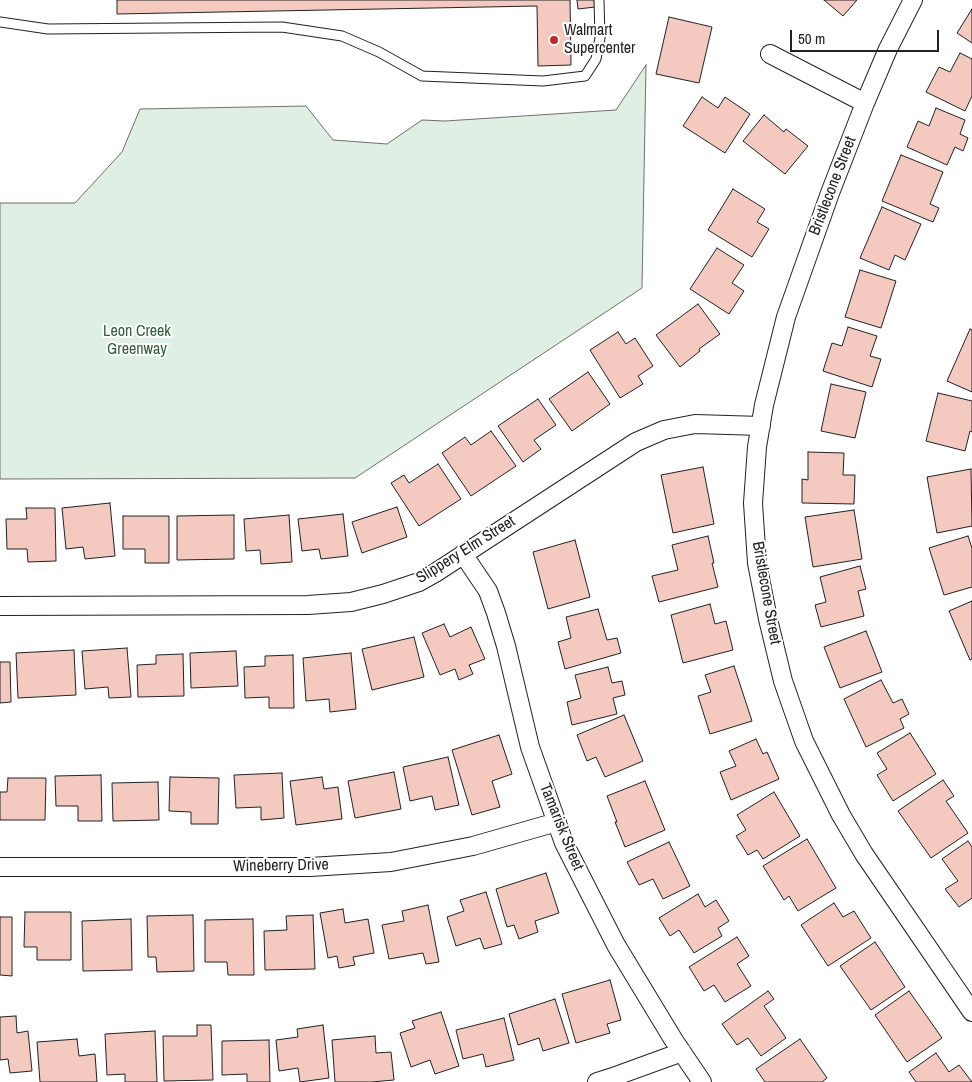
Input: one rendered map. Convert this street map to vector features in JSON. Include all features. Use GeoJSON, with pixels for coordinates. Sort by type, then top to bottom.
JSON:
{"type":"FeatureCollection","features":[{"type":"Feature","properties":{"kind":"street","name":"Bristlecone Street"},"geometry":{"type":"LineString","coordinates":[[913,0],[888,49],[865,103],[830,193],[786,317],[764,405],[757,447],[753,503],[758,564],[768,619],[783,681],[804,742],[841,815],[864,854],[972,1012]]}},
{"type":"Feature","properties":{"kind":"street"},"geometry":{"type":"LineString","coordinates":[[770,54],[865,103]]}},
{"type":"Feature","properties":{"kind":"street","name":"Slippery Elm Street"},"geometry":{"type":"LineString","coordinates":[[0,606],[298,605],[351,602],[418,582],[435,573],[636,442],[664,430],[695,424],[761,426]]}},
{"type":"Feature","properties":{"kind":"street","name":"Tamarisk Street"},"geometry":{"type":"LineString","coordinates":[[463,554],[488,591],[496,613],[506,646],[530,748],[564,843],[616,945],[673,1039],[702,1082]]}},
{"type":"Feature","properties":{"kind":"street","name":"Wineberry Drive"},"geometry":{"type":"LineString","coordinates":[[0,867],[310,867],[391,862],[473,846],[557,822]]}},
{"type":"Feature","properties":{"kind":"street"},"geometry":{"type":"LineString","coordinates":[[597,1082],[682,1052]]}},
{"type":"Feature","properties":{"kind":"lane"},"geometry":{"type":"LineString","coordinates":[[0,22],[48,28],[282,27],[342,36],[379,52],[422,76],[543,81],[585,76],[596,59],[600,38],[599,0]]}},
{"type":"Feature","properties":{"kind":"green space","name":"Leon Creek Greenway"},"geometry":{"type":"Polygon","coordinates":[[[646,65],[642,288],[355,478],[0,479],[0,203],[75,203],[122,152],[140,109],[306,106],[333,140],[387,144],[422,120],[445,121],[616,110],[646,65]]]}},
{"type":"Feature","properties":{"kind":"building","name":"Walmart Supercenter"},"geometry":{"type":"Polygon","coordinates":[[[117,0],[570,0],[571,65],[538,66],[537,6],[117,14],[117,0]]]}},
{"type":"Feature","properties":{"kind":"building"},"geometry":{"type":"Polygon","coordinates":[[[577,0],[594,0],[595,7],[578,9],[577,0]]]}},
{"type":"Feature","properties":{"kind":"building"},"geometry":{"type":"Polygon","coordinates":[[[824,0],[857,0],[843,16],[824,0]]]}},
{"type":"Feature","properties":{"kind":"building"},"geometry":{"type":"Polygon","coordinates":[[[972,9],[972,43],[957,33],[972,9]]]}},
{"type":"Feature","properties":{"kind":"building"},"geometry":{"type":"Polygon","coordinates":[[[669,17],[712,27],[699,83],[656,74],[669,17]]]}},
{"type":"Feature","properties":{"kind":"building"},"geometry":{"type":"Polygon","coordinates":[[[960,53],[972,59],[972,96],[965,111],[926,92],[939,67],[950,72],[960,53]]]}},
{"type":"Feature","properties":{"kind":"building"},"geometry":{"type":"Polygon","coordinates":[[[702,97],[718,108],[725,97],[750,114],[725,153],[683,126],[702,97]]]}},
{"type":"Feature","properties":{"kind":"building"},"geometry":{"type":"Polygon","coordinates":[[[936,108],[965,120],[960,134],[968,138],[963,151],[955,147],[947,165],[907,147],[918,121],[929,126],[936,108]]]}},
{"type":"Feature","properties":{"kind":"building"},"geometry":{"type":"Polygon","coordinates":[[[764,115],[784,132],[786,129],[808,146],[785,174],[743,141],[764,115]]]}},
{"type":"Feature","properties":{"kind":"building"},"geometry":{"type":"Polygon","coordinates":[[[901,155],[943,172],[930,204],[939,208],[933,222],[882,201],[901,155]]]}},
{"type":"Feature","properties":{"kind":"building"},"geometry":{"type":"Polygon","coordinates":[[[733,189],[765,209],[757,222],[769,229],[752,257],[708,230],[733,189]]]}},
{"type":"Feature","properties":{"kind":"building"},"geometry":{"type":"Polygon","coordinates":[[[882,207],[921,224],[905,260],[895,255],[889,270],[860,258],[882,207]]]}},
{"type":"Feature","properties":{"kind":"building"},"geometry":{"type":"Polygon","coordinates":[[[717,248],[744,265],[732,283],[744,291],[729,314],[690,289],[717,248]]]}},
{"type":"Feature","properties":{"kind":"building"},"geometry":{"type":"Polygon","coordinates":[[[860,270],[896,281],[881,328],[845,317],[860,270]]]}},
{"type":"Feature","properties":{"kind":"building"},"geometry":{"type":"Polygon","coordinates":[[[698,304],[720,334],[699,349],[700,351],[680,367],[656,335],[698,304]]]}},
{"type":"Feature","properties":{"kind":"building"},"geometry":{"type":"Polygon","coordinates":[[[848,327],[877,336],[870,356],[881,359],[872,387],[823,371],[832,343],[842,346],[848,327]]]}},
{"type":"Feature","properties":{"kind":"building"},"geometry":{"type":"Polygon","coordinates":[[[970,329],[972,330],[972,392],[947,381],[970,329]]]}},
{"type":"Feature","properties":{"kind":"building"},"geometry":{"type":"Polygon","coordinates":[[[618,332],[626,344],[635,338],[653,366],[638,376],[643,384],[620,398],[590,350],[618,332]]]}},
{"type":"Feature","properties":{"kind":"building"},"geometry":{"type":"Polygon","coordinates":[[[588,372],[610,404],[572,431],[549,399],[588,372]]]}},
{"type":"Feature","properties":{"kind":"building"},"geometry":{"type":"Polygon","coordinates":[[[831,384],[866,392],[855,438],[821,431],[831,384]]]}},
{"type":"Feature","properties":{"kind":"building"},"geometry":{"type":"Polygon","coordinates":[[[938,393],[972,401],[972,432],[970,431],[965,451],[926,441],[938,393]]]}},
{"type":"Feature","properties":{"kind":"building"},"geometry":{"type":"Polygon","coordinates":[[[538,399],[556,425],[534,440],[541,449],[523,462],[498,426],[538,399]]]}},
{"type":"Feature","properties":{"kind":"building"},"geometry":{"type":"Polygon","coordinates":[[[491,431],[516,466],[471,496],[442,453],[465,437],[471,445],[491,431]]]}},
{"type":"Feature","properties":{"kind":"building"},"geometry":{"type":"Polygon","coordinates":[[[808,452],[844,453],[843,475],[855,475],[854,504],[802,503],[802,479],[808,480],[808,452]]]}},
{"type":"Feature","properties":{"kind":"building"},"geometry":{"type":"Polygon","coordinates":[[[438,464],[461,499],[419,526],[391,483],[404,475],[409,483],[438,464]]]}},
{"type":"Feature","properties":{"kind":"building"},"geometry":{"type":"Polygon","coordinates":[[[703,467],[714,524],[673,533],[661,475],[703,467]]]}},
{"type":"Feature","properties":{"kind":"building"},"geometry":{"type":"Polygon","coordinates":[[[971,469],[972,526],[937,533],[927,477],[971,469]]]}},
{"type":"Feature","properties":{"kind":"building"},"geometry":{"type":"Polygon","coordinates":[[[110,503],[115,556],[85,559],[83,547],[66,549],[62,508],[110,503]]]}},
{"type":"Feature","properties":{"kind":"building"},"geometry":{"type":"Polygon","coordinates":[[[397,507],[407,537],[362,553],[352,522],[397,507]]]}},
{"type":"Feature","properties":{"kind":"building"},"geometry":{"type":"Polygon","coordinates":[[[26,508],[55,508],[56,561],[28,562],[27,549],[7,549],[6,519],[27,519],[26,508]]]}},
{"type":"Feature","properties":{"kind":"building"},"geometry":{"type":"Polygon","coordinates":[[[854,510],[862,559],[813,567],[805,517],[854,510]]]}},
{"type":"Feature","properties":{"kind":"building"},"geometry":{"type":"Polygon","coordinates":[[[343,514],[348,556],[321,559],[319,549],[302,551],[298,519],[343,514]]]}},
{"type":"Feature","properties":{"kind":"building"},"geometry":{"type":"Polygon","coordinates":[[[234,515],[234,559],[177,560],[177,516],[234,515]]]}},
{"type":"Feature","properties":{"kind":"building"},"geometry":{"type":"Polygon","coordinates":[[[289,515],[292,562],[261,564],[260,550],[246,551],[244,519],[289,515]]]}},
{"type":"Feature","properties":{"kind":"building"},"geometry":{"type":"Polygon","coordinates":[[[123,516],[169,516],[169,563],[145,563],[145,549],[123,549],[123,516]]]}},
{"type":"Feature","properties":{"kind":"building"},"geometry":{"type":"Polygon","coordinates":[[[708,536],[718,587],[659,602],[652,576],[678,570],[672,545],[708,536]]]}},
{"type":"Feature","properties":{"kind":"building"},"geometry":{"type":"Polygon","coordinates":[[[968,536],[972,548],[972,587],[944,595],[929,548],[968,536]]]}},
{"type":"Feature","properties":{"kind":"building"},"geometry":{"type":"Polygon","coordinates":[[[575,540],[590,597],[548,609],[533,552],[575,540]]]}},
{"type":"Feature","properties":{"kind":"building"},"geometry":{"type":"Polygon","coordinates":[[[860,566],[866,589],[858,591],[864,616],[821,627],[815,605],[826,602],[820,577],[860,566]]]}},
{"type":"Feature","properties":{"kind":"building"},"geometry":{"type":"Polygon","coordinates":[[[972,601],[972,659],[970,660],[949,611],[972,601]]]}},
{"type":"Feature","properties":{"kind":"building"},"geometry":{"type":"Polygon","coordinates":[[[710,604],[715,624],[726,621],[733,650],[683,663],[671,615],[710,604]]]}},
{"type":"Feature","properties":{"kind":"building"},"geometry":{"type":"Polygon","coordinates":[[[598,609],[607,640],[617,638],[621,653],[565,669],[558,642],[571,638],[566,617],[598,609]]]}},
{"type":"Feature","properties":{"kind":"building"},"geometry":{"type":"Polygon","coordinates":[[[444,624],[450,637],[471,627],[485,659],[469,665],[473,674],[459,680],[455,669],[440,675],[422,633],[444,624]]]}},
{"type":"Feature","properties":{"kind":"building"},"geometry":{"type":"Polygon","coordinates":[[[866,631],[882,672],[840,688],[824,647],[866,631]]]}},
{"type":"Feature","properties":{"kind":"building"},"geometry":{"type":"Polygon","coordinates":[[[414,637],[424,677],[372,690],[362,649],[414,637]]]}},
{"type":"Feature","properties":{"kind":"building"},"geometry":{"type":"Polygon","coordinates":[[[127,648],[131,697],[109,698],[108,687],[85,689],[82,651],[127,648]]]}},
{"type":"Feature","properties":{"kind":"building"},"geometry":{"type":"Polygon","coordinates":[[[74,650],[76,695],[18,698],[16,653],[74,650]]]}},
{"type":"Feature","properties":{"kind":"building"},"geometry":{"type":"Polygon","coordinates":[[[236,651],[238,686],[191,688],[190,653],[236,651]]]}},
{"type":"Feature","properties":{"kind":"building"},"geometry":{"type":"Polygon","coordinates":[[[351,653],[356,709],[330,712],[329,699],[306,701],[303,658],[351,653]]]}},
{"type":"Feature","properties":{"kind":"building"},"geometry":{"type":"Polygon","coordinates":[[[183,654],[184,696],[138,697],[137,665],[156,664],[156,655],[183,654]]]}},
{"type":"Feature","properties":{"kind":"building"},"geometry":{"type":"Polygon","coordinates":[[[293,655],[294,708],[269,708],[269,697],[245,698],[244,667],[265,666],[265,656],[293,655]]]}},
{"type":"Feature","properties":{"kind":"building"},"geometry":{"type":"Polygon","coordinates":[[[0,662],[10,662],[11,702],[0,703],[0,662]]]}},
{"type":"Feature","properties":{"kind":"building"},"geometry":{"type":"Polygon","coordinates":[[[734,666],[752,721],[710,734],[698,696],[711,692],[705,675],[734,666]]]}},
{"type":"Feature","properties":{"kind":"building"},"geometry":{"type":"Polygon","coordinates":[[[608,667],[612,683],[622,681],[625,695],[613,698],[617,714],[572,725],[567,702],[581,698],[575,675],[608,667]]]}},
{"type":"Feature","properties":{"kind":"building"},"geometry":{"type":"Polygon","coordinates":[[[881,680],[893,703],[902,699],[909,714],[900,719],[904,728],[866,747],[844,699],[881,680]]]}},
{"type":"Feature","properties":{"kind":"building"},"geometry":{"type":"Polygon","coordinates":[[[624,715],[643,761],[605,777],[596,757],[587,761],[577,735],[624,715]]]}},
{"type":"Feature","properties":{"kind":"building"},"geometry":{"type":"Polygon","coordinates":[[[910,733],[936,774],[893,801],[877,775],[887,769],[877,753],[910,733]]]}},
{"type":"Feature","properties":{"kind":"building"},"geometry":{"type":"Polygon","coordinates":[[[499,735],[512,774],[492,781],[500,807],[472,815],[452,750],[499,735]]]}},
{"type":"Feature","properties":{"kind":"building"},"geometry":{"type":"Polygon","coordinates":[[[756,739],[763,754],[767,752],[779,779],[731,800],[720,772],[736,766],[729,751],[756,739]]]}},
{"type":"Feature","properties":{"kind":"building"},"geometry":{"type":"Polygon","coordinates":[[[448,757],[459,805],[435,810],[432,796],[410,801],[403,767],[448,757]]]}},
{"type":"Feature","properties":{"kind":"building"},"geometry":{"type":"Polygon","coordinates":[[[394,772],[401,809],[355,818],[348,781],[394,772]]]}},
{"type":"Feature","properties":{"kind":"building"},"geometry":{"type":"Polygon","coordinates":[[[282,773],[284,818],[261,820],[261,807],[236,808],[234,775],[282,773]]]}},
{"type":"Feature","properties":{"kind":"building"},"geometry":{"type":"Polygon","coordinates":[[[101,775],[102,821],[78,821],[78,806],[56,806],[55,776],[101,775]]]}},
{"type":"Feature","properties":{"kind":"building"},"geometry":{"type":"Polygon","coordinates":[[[170,777],[219,778],[218,824],[191,824],[191,812],[169,811],[170,777]]]}},
{"type":"Feature","properties":{"kind":"building"},"geometry":{"type":"Polygon","coordinates":[[[322,777],[324,789],[338,787],[342,819],[296,825],[290,781],[322,777]]]}},
{"type":"Feature","properties":{"kind":"building"},"geometry":{"type":"Polygon","coordinates":[[[8,778],[46,778],[45,820],[0,820],[0,792],[7,792],[8,778]]]}},
{"type":"Feature","properties":{"kind":"building"},"geometry":{"type":"Polygon","coordinates":[[[943,780],[954,796],[946,801],[968,833],[931,858],[898,811],[943,780]]]}},
{"type":"Feature","properties":{"kind":"building"},"geometry":{"type":"Polygon","coordinates":[[[645,781],[665,830],[625,847],[607,796],[645,781]]]}},
{"type":"Feature","properties":{"kind":"building"},"geometry":{"type":"Polygon","coordinates":[[[158,782],[159,820],[113,821],[112,783],[158,782]]]}},
{"type":"Feature","properties":{"kind":"building"},"geometry":{"type":"Polygon","coordinates":[[[774,792],[800,836],[763,859],[757,850],[748,855],[736,836],[746,830],[737,815],[774,792]]]}},
{"type":"Feature","properties":{"kind":"building"},"geometry":{"type":"Polygon","coordinates":[[[807,839],[836,888],[798,911],[789,896],[784,900],[763,866],[807,839]]]}},
{"type":"Feature","properties":{"kind":"building"},"geometry":{"type":"Polygon","coordinates":[[[968,841],[972,847],[972,898],[959,907],[945,889],[958,881],[942,859],[968,841]]]}},
{"type":"Feature","properties":{"kind":"building"},"geometry":{"type":"Polygon","coordinates":[[[669,842],[690,886],[663,899],[653,879],[639,885],[627,862],[669,842]]]}},
{"type":"Feature","properties":{"kind":"building"},"geometry":{"type":"Polygon","coordinates":[[[546,873],[559,913],[535,921],[538,932],[519,939],[514,925],[507,927],[496,889],[546,873]]]}},
{"type":"Feature","properties":{"kind":"building"},"geometry":{"type":"Polygon","coordinates":[[[486,892],[502,944],[484,949],[480,938],[456,946],[447,917],[464,911],[460,900],[486,892]]]}},
{"type":"Feature","properties":{"kind":"building"},"geometry":{"type":"Polygon","coordinates":[[[698,894],[705,907],[716,900],[729,921],[718,928],[722,936],[694,953],[679,930],[670,936],[659,918],[698,894]]]}},
{"type":"Feature","properties":{"kind":"building"},"geometry":{"type":"Polygon","coordinates":[[[834,903],[843,917],[854,911],[871,938],[828,966],[801,925],[834,903]]]}},
{"type":"Feature","properties":{"kind":"building"},"geometry":{"type":"Polygon","coordinates":[[[428,905],[439,962],[426,964],[423,953],[389,959],[382,925],[404,921],[402,911],[428,905]]]}},
{"type":"Feature","properties":{"kind":"building"},"geometry":{"type":"Polygon","coordinates":[[[343,909],[345,923],[368,919],[374,953],[353,957],[355,965],[339,968],[337,956],[328,958],[320,913],[343,909]]]}},
{"type":"Feature","properties":{"kind":"building"},"geometry":{"type":"Polygon","coordinates":[[[25,912],[71,912],[71,960],[37,960],[37,947],[24,947],[25,912]]]}},
{"type":"Feature","properties":{"kind":"building"},"geometry":{"type":"Polygon","coordinates":[[[193,915],[194,971],[157,972],[156,957],[148,957],[147,916],[193,915]]]}},
{"type":"Feature","properties":{"kind":"building"},"geometry":{"type":"Polygon","coordinates":[[[313,915],[315,969],[265,970],[264,931],[287,930],[286,916],[313,915]]]}},
{"type":"Feature","properties":{"kind":"building"},"geometry":{"type":"Polygon","coordinates":[[[0,917],[12,917],[12,976],[0,975],[0,917]]]}},
{"type":"Feature","properties":{"kind":"building"},"geometry":{"type":"Polygon","coordinates":[[[131,919],[132,970],[83,971],[82,921],[131,919]]]}},
{"type":"Feature","properties":{"kind":"building"},"geometry":{"type":"Polygon","coordinates":[[[253,919],[254,975],[228,975],[227,962],[205,962],[205,920],[253,919]]]}},
{"type":"Feature","properties":{"kind":"building"},"geometry":{"type":"Polygon","coordinates":[[[737,937],[749,956],[737,964],[751,986],[725,1002],[714,985],[704,991],[689,967],[737,937]]]}},
{"type":"Feature","properties":{"kind":"building"},"geometry":{"type":"Polygon","coordinates":[[[875,942],[905,987],[871,1010],[840,966],[875,942]]]}},
{"type":"Feature","properties":{"kind":"building"},"geometry":{"type":"Polygon","coordinates":[[[610,980],[621,1020],[607,1024],[610,1033],[576,1043],[562,994],[610,980]]]}},
{"type":"Feature","properties":{"kind":"building"},"geometry":{"type":"Polygon","coordinates":[[[768,991],[774,999],[764,1006],[786,1038],[761,1056],[748,1038],[737,1045],[722,1024],[768,991]]]}},
{"type":"Feature","properties":{"kind":"building"},"geometry":{"type":"Polygon","coordinates":[[[909,991],[942,1038],[907,1062],[875,1015],[909,991]]]}},
{"type":"Feature","properties":{"kind":"building"},"geometry":{"type":"Polygon","coordinates":[[[555,999],[569,1043],[543,1051],[539,1038],[518,1045],[509,1014],[555,999]]]}},
{"type":"Feature","properties":{"kind":"building"},"geometry":{"type":"Polygon","coordinates":[[[441,1012],[459,1066],[435,1074],[430,1060],[411,1067],[400,1033],[415,1028],[412,1021],[441,1012]]]}},
{"type":"Feature","properties":{"kind":"building"},"geometry":{"type":"Polygon","coordinates":[[[16,1016],[17,1033],[28,1031],[32,1071],[10,1073],[8,1059],[0,1060],[0,1017],[16,1016]]]}},
{"type":"Feature","properties":{"kind":"building"},"geometry":{"type":"Polygon","coordinates":[[[504,1018],[514,1060],[486,1067],[483,1054],[463,1059],[456,1030],[504,1018]]]}},
{"type":"Feature","properties":{"kind":"building"},"geometry":{"type":"Polygon","coordinates":[[[197,1025],[211,1025],[213,1080],[164,1081],[163,1036],[197,1036],[197,1025]]]}},
{"type":"Feature","properties":{"kind":"building"},"geometry":{"type":"Polygon","coordinates":[[[323,1025],[329,1078],[300,1082],[298,1068],[279,1071],[276,1040],[298,1037],[297,1029],[323,1025]]]}},
{"type":"Feature","properties":{"kind":"building"},"geometry":{"type":"Polygon","coordinates":[[[155,1031],[157,1082],[125,1082],[125,1074],[107,1075],[105,1034],[155,1031]]]}},
{"type":"Feature","properties":{"kind":"building"},"geometry":{"type":"Polygon","coordinates":[[[375,1036],[376,1053],[391,1052],[394,1080],[335,1082],[332,1040],[375,1036]]]}},
{"type":"Feature","properties":{"kind":"building"},"geometry":{"type":"Polygon","coordinates":[[[77,1039],[79,1056],[95,1054],[97,1082],[40,1082],[37,1042],[77,1039]]]}},
{"type":"Feature","properties":{"kind":"building"},"geometry":{"type":"Polygon","coordinates":[[[800,1039],[827,1078],[822,1082],[765,1082],[756,1069],[800,1039]]]}},
{"type":"Feature","properties":{"kind":"building"},"geometry":{"type":"Polygon","coordinates":[[[269,1040],[270,1082],[247,1082],[247,1074],[222,1075],[222,1041],[269,1040]]]}},
{"type":"Feature","properties":{"kind":"building"},"geometry":{"type":"Polygon","coordinates":[[[936,1053],[949,1072],[959,1065],[972,1082],[916,1082],[909,1072],[936,1053]]]}},
{"type":"Feature","properties":{"kind":"place","name":"Walmart Supercenter"},"geometry":{"type":"Point","coordinates":[554,40]}}]}
